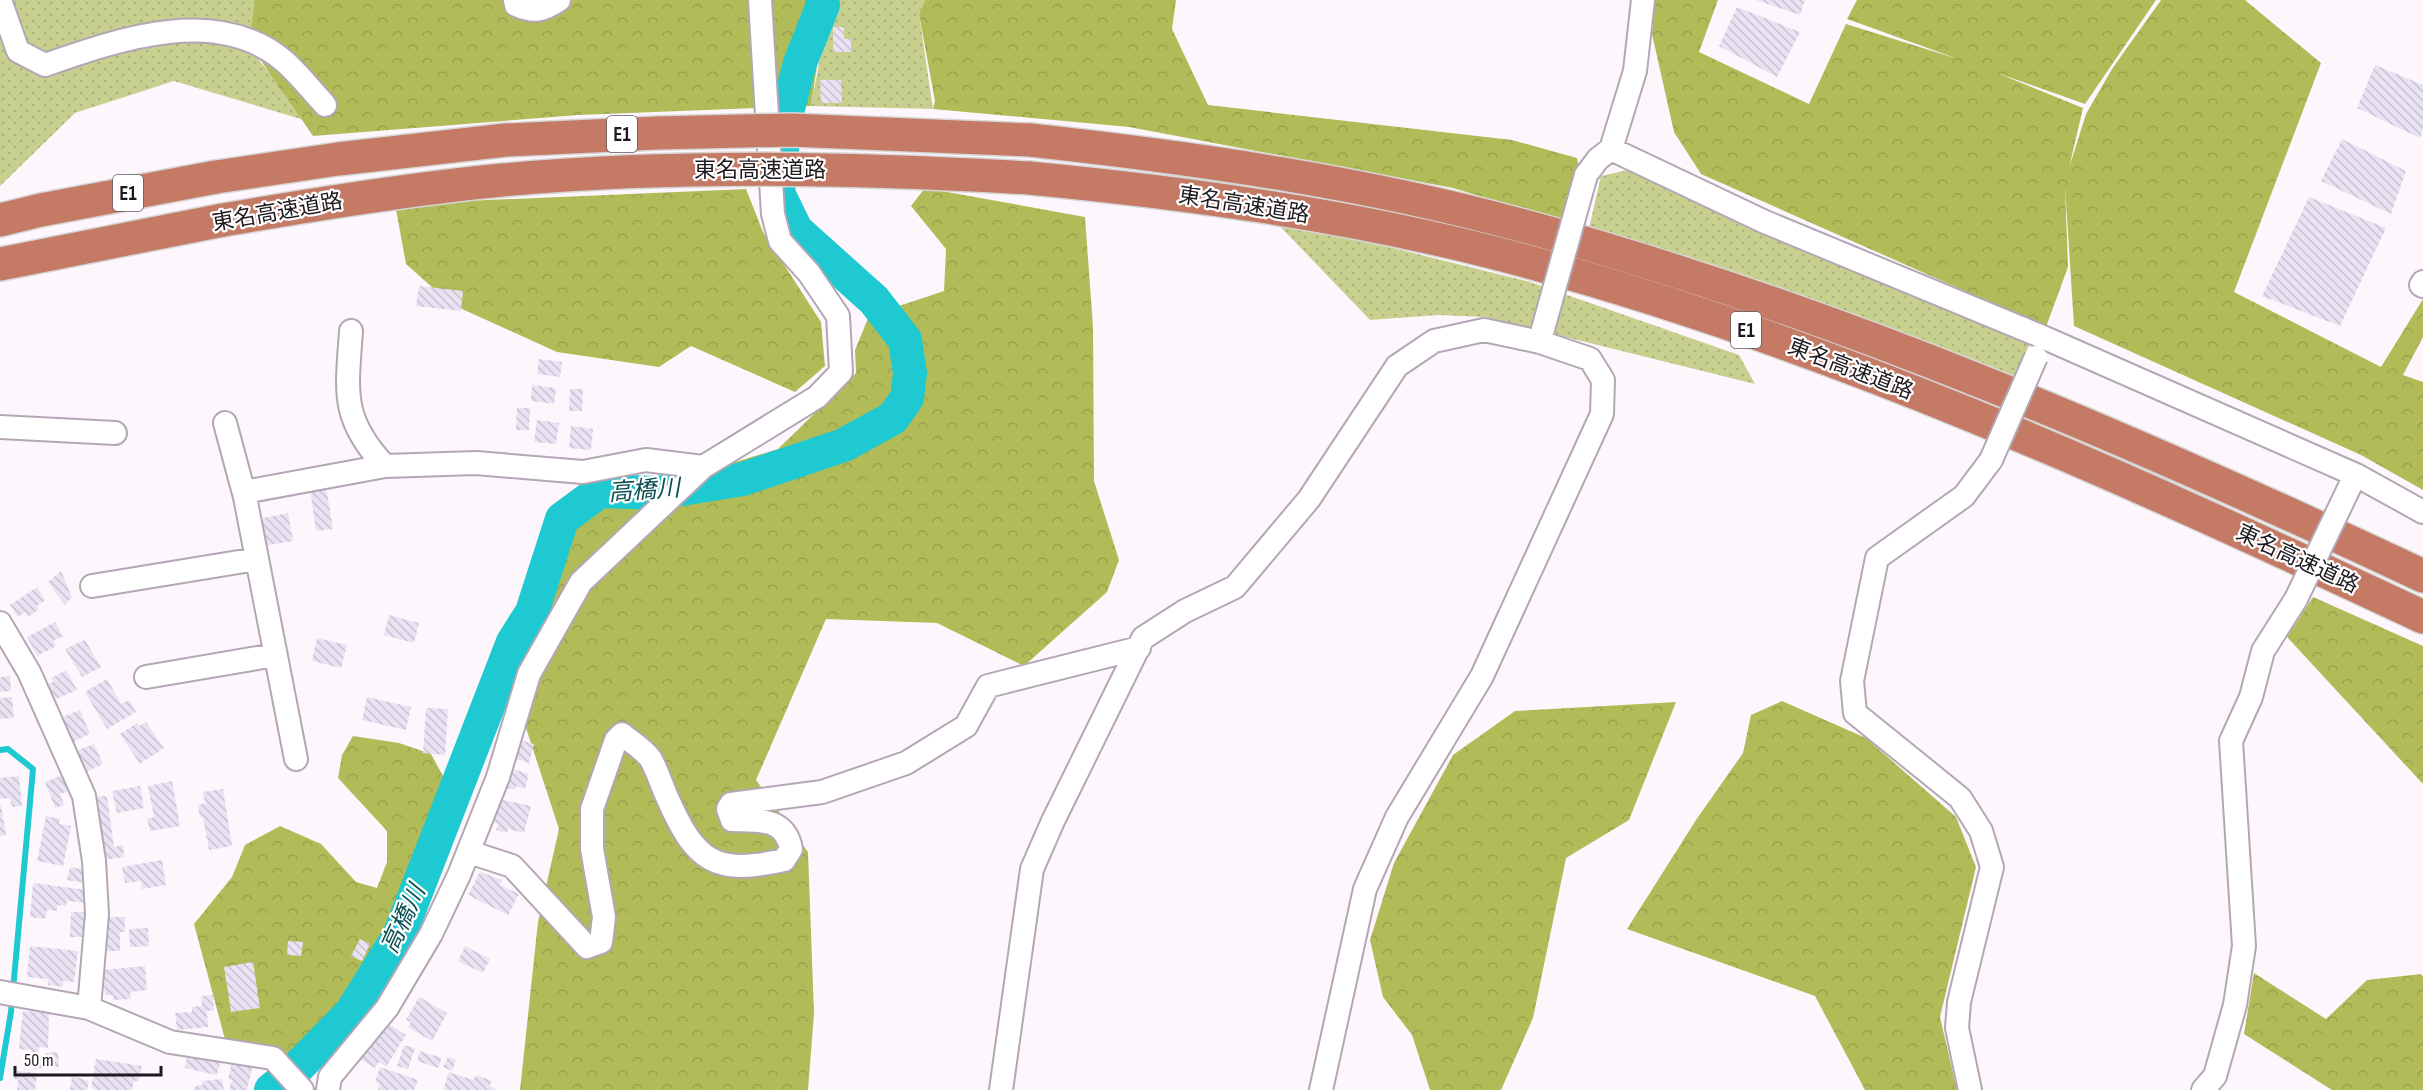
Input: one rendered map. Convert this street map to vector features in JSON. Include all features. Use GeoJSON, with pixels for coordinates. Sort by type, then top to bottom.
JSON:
{"type":"FeatureCollection","features":[{"type":"Feature","properties":{"kind":"highway","name":"東名高速道路"},"geometry":{"type":"LineString","coordinates":[[0,220],[40,210],[216,177],[338,159],[506,140],[791,130],[1030,140],[1155,153],[1387,194],[1520,225],[1666,266],[1825,320],[2056,410],[2423,576]]}},
{"type":"Feature","properties":{"kind":"highway","name":"東名高速道路"},"geometry":{"type":"LineString","coordinates":[[0,264],[223,220],[347,199],[502,180],[656,170],[791,168],[1029,178],[1173,192],[1310,213],[1493,253],[1657,299],[1814,353],[2041,442],[2204,514],[2423,617]]}},
{"type":"Feature","properties":{"kind":"street"},"geometry":{"type":"LineString","coordinates":[[0,0],[18,51],[45,65],[118,40],[201,30],[243,37],[283,60],[324,105]]}},
{"type":"Feature","properties":{"kind":"street"},"geometry":{"type":"LineString","coordinates":[[515,0],[516,5],[535,12],[548,8],[559,0]]}},
{"type":"Feature","properties":{"kind":"street"},"geometry":{"type":"LineString","coordinates":[[328,1090],[330,1077],[387,1008],[431,934],[469,852],[498,777],[529,674],[581,582],[703,466],[817,397],[841,372],[838,316],[808,273],[780,241],[773,214],[760,0]]}},
{"type":"Feature","properties":{"kind":"street"},"geometry":{"type":"LineString","coordinates":[[1626,0],[1639,40]]}},
{"type":"Feature","properties":{"kind":"street"},"geometry":{"type":"LineString","coordinates":[[1542,335],[1586,175],[1598,159],[1611,149],[1635,71],[1643,0]]}},
{"type":"Feature","properties":{"kind":"street"},"geometry":{"type":"LineString","coordinates":[[1611,149],[2040,347],[2423,512]]}},
{"type":"Feature","properties":{"kind":"street"},"geometry":{"type":"LineString","coordinates":[[1001,1090],[1032,869],[1053,820],[1143,638],[1185,611],[1235,586],[1309,499],[1397,366],[1434,341],[1484,330],[1542,335],[1590,359],[1603,380],[1602,414],[1482,675],[1396,817],[1365,889],[1322,1090]]}},
{"type":"Feature","properties":{"kind":"street"},"geometry":{"type":"LineString","coordinates":[[351,331],[347,398],[363,443],[385,466]]}},
{"type":"Feature","properties":{"kind":"street"},"geometry":{"type":"LineString","coordinates":[[1970,1090],[1957,1028],[1959,1002],[1992,867],[1982,831],[1960,798],[1855,713],[1852,681],[1877,558],[1964,496],[1991,460],[2040,347]]}},
{"type":"Feature","properties":{"kind":"street"},"geometry":{"type":"LineString","coordinates":[[225,423],[245,497],[296,759]]}},
{"type":"Feature","properties":{"kind":"street"},"geometry":{"type":"LineString","coordinates":[[0,427],[115,433]]}},
{"type":"Feature","properties":{"kind":"street"},"geometry":{"type":"LineString","coordinates":[[245,497],[243,492],[385,466],[476,463],[583,472],[646,460],[703,466]]}},
{"type":"Feature","properties":{"kind":"street"},"geometry":{"type":"LineString","coordinates":[[2204,1090],[2215,1076],[2235,1005],[2244,946],[2231,741],[2251,697],[2263,651],[2296,599],[2353,480]]}},
{"type":"Feature","properties":{"kind":"street"},"geometry":{"type":"LineString","coordinates":[[92,586],[257,559]]}},
{"type":"Feature","properties":{"kind":"street"},"geometry":{"type":"LineString","coordinates":[[0,622],[29,672],[84,796],[94,861],[97,914],[88,1008]]}},
{"type":"Feature","properties":{"kind":"street"},"geometry":{"type":"LineString","coordinates":[[469,852],[512,866],[586,947],[601,942],[604,917],[592,849],[591,809],[616,740],[622,734],[649,757],[678,823],[701,853],[720,865],[754,867],[784,860],[791,849],[789,837],[772,822],[732,820],[728,809],[731,804],[822,792],[906,763],[966,726],[988,686],[1139,648]]}},
{"type":"Feature","properties":{"kind":"street"},"geometry":{"type":"LineString","coordinates":[[146,677],[276,655]]}},
{"type":"Feature","properties":{"kind":"street"},"geometry":{"type":"LineString","coordinates":[[0,992],[88,1008],[170,1042],[273,1058],[282,1065],[301,1089]]}},
{"type":"Feature","properties":{"kind":"green space"},"geometry":{"type":"Polygon","coordinates":[[[0,0],[260,0],[256,57],[314,123],[174,81],[75,113],[0,186],[0,0]]]}},
{"type":"Feature","properties":{"kind":"green space"},"geometry":{"type":"Polygon","coordinates":[[[255,0],[827,0],[811,106],[578,115],[313,136],[249,43],[255,0]]]}},
{"type":"Feature","properties":{"kind":"green space"},"geometry":{"type":"Polygon","coordinates":[[[831,0],[925,0],[919,14],[933,109],[811,106],[831,0]]]}},
{"type":"Feature","properties":{"kind":"green space"},"geometry":{"type":"Polygon","coordinates":[[[925,0],[1176,0],[1172,29],[1208,105],[1512,140],[1577,158],[1579,168],[1561,221],[1453,188],[1129,127],[933,109],[935,101],[919,14],[925,0]]]}},
{"type":"Feature","properties":{"kind":"green space"},"geometry":{"type":"Polygon","coordinates":[[[1655,0],[1718,0],[1699,52],[1809,104],[1846,24],[1958,59],[1847,19],[1857,0],[2156,0],[2085,104],[1997,73],[2083,108],[2069,168],[2086,114],[2112,69],[2161,0],[2245,0],[2321,63],[2234,292],[2381,367],[2423,299],[2423,337],[2403,375],[2423,382],[2423,490],[2361,455],[2074,326],[2065,186],[2068,267],[2046,327],[1701,174],[1674,132],[1652,34],[1655,0]]]}},
{"type":"Feature","properties":{"kind":"green space"},"geometry":{"type":"Polygon","coordinates":[[[1628,170],[1748,228],[2031,341],[2010,388],[1588,233],[1601,176],[1628,170]]]}},
{"type":"Feature","properties":{"kind":"green space"},"geometry":{"type":"Polygon","coordinates":[[[925,188],[1085,217],[1093,327],[1094,481],[1119,560],[1107,592],[1024,666],[937,623],[826,619],[756,780],[808,852],[814,1013],[808,1090],[520,1090],[538,922],[559,829],[509,676],[578,510],[778,449],[856,373],[855,350],[869,316],[944,291],[946,249],[911,206],[925,188]]]}},
{"type":"Feature","properties":{"kind":"green space"},"geometry":{"type":"Polygon","coordinates":[[[746,189],[763,232],[821,322],[825,366],[795,392],[691,346],[659,367],[557,352],[451,304],[406,264],[395,204],[746,189]]]}},
{"type":"Feature","properties":{"kind":"green space"},"geometry":{"type":"Polygon","coordinates":[[[1272,218],[1530,282],[1739,355],[1755,384],[1485,317],[1438,315],[1370,320],[1272,218]]]}},
{"type":"Feature","properties":{"kind":"green space"},"geometry":{"type":"Polygon","coordinates":[[[2313,597],[2423,646],[2423,784],[2287,637],[2313,597]]]}},
{"type":"Feature","properties":{"kind":"green space"},"geometry":{"type":"Polygon","coordinates":[[[1782,701],[1866,738],[1956,817],[1976,867],[1940,1017],[1957,1090],[1865,1090],[1815,996],[1627,929],[1696,820],[1743,753],[1751,715],[1782,701]]]}},
{"type":"Feature","properties":{"kind":"green space"},"geometry":{"type":"Polygon","coordinates":[[[1676,702],[1629,820],[1566,858],[1533,1018],[1501,1090],[1430,1090],[1412,1035],[1383,997],[1370,940],[1394,863],[1453,755],[1515,711],[1676,702]]]}},
{"type":"Feature","properties":{"kind":"green space"},"geometry":{"type":"Polygon","coordinates":[[[353,736],[399,743],[431,754],[449,787],[424,896],[372,998],[317,1069],[297,1068],[226,1043],[194,924],[232,877],[245,845],[280,826],[321,844],[356,882],[377,888],[387,862],[387,831],[338,778],[342,755],[353,736]]]}},
{"type":"Feature","properties":{"kind":"green space"},"geometry":{"type":"Polygon","coordinates":[[[2254,973],[2326,1019],[2367,980],[2421,974],[2423,977],[2423,1090],[2332,1090],[2244,1034],[2254,973]]]}},
{"type":"Feature","properties":{"kind":"building"},"geometry":{"type":"Polygon","coordinates":[[[1756,0],[1805,0],[1800,15],[1756,0]]]}},
{"type":"Feature","properties":{"kind":"building"},"geometry":{"type":"Polygon","coordinates":[[[1737,7],[1800,32],[1777,77],[1719,46],[1737,7]]]}},
{"type":"Feature","properties":{"kind":"building"},"geometry":{"type":"Polygon","coordinates":[[[833,27],[844,27],[844,39],[851,39],[851,52],[833,52],[833,27]]]}},
{"type":"Feature","properties":{"kind":"building"},"geometry":{"type":"Polygon","coordinates":[[[2375,65],[2423,85],[2423,131],[2420,138],[2357,108],[2375,65]]]}},
{"type":"Feature","properties":{"kind":"building"},"geometry":{"type":"Polygon","coordinates":[[[820,80],[841,80],[842,103],[821,103],[820,80]]]}},
{"type":"Feature","properties":{"kind":"building"},"geometry":{"type":"Polygon","coordinates":[[[2342,139],[2406,171],[2391,214],[2321,181],[2342,139]]]}},
{"type":"Feature","properties":{"kind":"building"},"geometry":{"type":"Polygon","coordinates":[[[2309,197],[2386,228],[2340,326],[2262,296],[2309,197]]]}},
{"type":"Feature","properties":{"kind":"building"},"geometry":{"type":"Polygon","coordinates":[[[419,286],[463,291],[461,311],[416,306],[419,286]]]}},
{"type":"Feature","properties":{"kind":"building"},"geometry":{"type":"Polygon","coordinates":[[[539,359],[562,362],[560,377],[537,374],[539,359]]]}},
{"type":"Feature","properties":{"kind":"building"},"geometry":{"type":"Polygon","coordinates":[[[532,385],[556,388],[554,404],[531,401],[532,385]]]}},
{"type":"Feature","properties":{"kind":"building"},"geometry":{"type":"Polygon","coordinates":[[[570,389],[583,389],[582,411],[569,411],[570,389]]]}},
{"type":"Feature","properties":{"kind":"building"},"geometry":{"type":"Polygon","coordinates":[[[517,408],[530,408],[529,430],[516,430],[517,408]]]}},
{"type":"Feature","properties":{"kind":"building"},"geometry":{"type":"Polygon","coordinates":[[[537,420],[559,423],[556,444],[534,442],[537,420]]]}},
{"type":"Feature","properties":{"kind":"building"},"geometry":{"type":"Polygon","coordinates":[[[571,426],[593,429],[591,450],[569,448],[571,426]]]}},
{"type":"Feature","properties":{"kind":"building"},"geometry":{"type":"Polygon","coordinates":[[[326,486],[333,529],[316,531],[310,489],[326,486]]]}},
{"type":"Feature","properties":{"kind":"building"},"geometry":{"type":"Polygon","coordinates":[[[288,513],[293,541],[264,546],[259,519],[288,513]]]}},
{"type":"Feature","properties":{"kind":"building"},"geometry":{"type":"Polygon","coordinates":[[[61,571],[72,597],[65,605],[48,582],[61,571]]]}},
{"type":"Feature","properties":{"kind":"building"},"geometry":{"type":"Polygon","coordinates":[[[37,587],[45,600],[37,606],[39,609],[28,617],[25,612],[18,617],[10,605],[37,587]]]}},
{"type":"Feature","properties":{"kind":"building"},"geometry":{"type":"Polygon","coordinates":[[[389,615],[419,623],[414,643],[384,635],[389,615]]]}},
{"type":"Feature","properties":{"kind":"building"},"geometry":{"type":"Polygon","coordinates":[[[55,622],[63,636],[53,641],[56,646],[37,656],[27,637],[55,622]]]}},
{"type":"Feature","properties":{"kind":"building"},"geometry":{"type":"Polygon","coordinates":[[[317,638],[347,645],[341,668],[312,661],[317,638]]]}},
{"type":"Feature","properties":{"kind":"building"},"geometry":{"type":"Polygon","coordinates":[[[85,640],[101,667],[82,677],[65,649],[85,640]]]}},
{"type":"Feature","properties":{"kind":"building"},"geometry":{"type":"Polygon","coordinates":[[[66,670],[77,690],[56,699],[48,684],[53,682],[51,678],[66,670]]]}},
{"type":"Feature","properties":{"kind":"building"},"geometry":{"type":"Polygon","coordinates":[[[10,676],[11,691],[0,692],[0,677],[10,676]]]}},
{"type":"Feature","properties":{"kind":"building"},"geometry":{"type":"Polygon","coordinates":[[[107,679],[121,704],[129,700],[136,712],[107,729],[85,692],[107,679]]]}},
{"type":"Feature","properties":{"kind":"building"},"geometry":{"type":"Polygon","coordinates":[[[12,697],[14,718],[0,719],[0,698],[12,697]]]}},
{"type":"Feature","properties":{"kind":"building"},"geometry":{"type":"Polygon","coordinates":[[[367,697],[411,707],[406,730],[362,720],[367,697]]]}},
{"type":"Feature","properties":{"kind":"building"},"geometry":{"type":"Polygon","coordinates":[[[426,708],[448,709],[445,755],[423,753],[426,708]]]}},
{"type":"Feature","properties":{"kind":"building"},"geometry":{"type":"Polygon","coordinates":[[[80,710],[90,734],[73,742],[63,717],[80,710]]]}},
{"type":"Feature","properties":{"kind":"building"},"geometry":{"type":"Polygon","coordinates":[[[146,722],[164,748],[140,764],[120,734],[137,723],[139,726],[146,722]]]}},
{"type":"Feature","properties":{"kind":"building"},"geometry":{"type":"Polygon","coordinates":[[[517,739],[534,744],[529,763],[516,759],[517,754],[513,753],[517,739]]]}},
{"type":"Feature","properties":{"kind":"building"},"geometry":{"type":"Polygon","coordinates":[[[94,744],[103,764],[86,772],[76,751],[94,744]]]}},
{"type":"Feature","properties":{"kind":"building"},"geometry":{"type":"Polygon","coordinates":[[[509,768],[529,774],[525,789],[516,786],[515,790],[504,787],[509,768]]]}},
{"type":"Feature","properties":{"kind":"building"},"geometry":{"type":"Polygon","coordinates":[[[65,774],[72,790],[60,794],[64,805],[55,808],[45,782],[65,774]]]}},
{"type":"Feature","properties":{"kind":"building"},"geometry":{"type":"Polygon","coordinates":[[[19,776],[22,806],[12,807],[10,798],[0,799],[0,778],[19,776]]]}},
{"type":"Feature","properties":{"kind":"building"},"geometry":{"type":"Polygon","coordinates":[[[172,781],[180,826],[150,831],[147,819],[154,817],[148,786],[172,781]]]}},
{"type":"Feature","properties":{"kind":"building"},"geometry":{"type":"Polygon","coordinates":[[[140,786],[144,808],[117,813],[112,791],[140,786]]]}},
{"type":"Feature","properties":{"kind":"building"},"geometry":{"type":"Polygon","coordinates":[[[223,789],[232,846],[209,850],[203,817],[200,817],[198,805],[205,803],[203,792],[223,789]]]}},
{"type":"Feature","properties":{"kind":"building"},"geometry":{"type":"Polygon","coordinates":[[[107,796],[114,847],[123,845],[124,857],[104,860],[95,797],[107,796]]]}},
{"type":"Feature","properties":{"kind":"building"},"geometry":{"type":"Polygon","coordinates":[[[499,799],[531,806],[524,833],[508,829],[507,833],[496,830],[498,824],[493,823],[499,799]]]}},
{"type":"Feature","properties":{"kind":"building"},"geometry":{"type":"Polygon","coordinates":[[[0,806],[6,835],[0,836],[0,806]]]}},
{"type":"Feature","properties":{"kind":"building"},"geometry":{"type":"Polygon","coordinates":[[[46,816],[60,819],[59,824],[71,826],[63,866],[37,861],[46,816]]]}},
{"type":"Feature","properties":{"kind":"building"},"geometry":{"type":"Polygon","coordinates":[[[162,860],[166,885],[142,889],[141,881],[125,883],[122,867],[162,860]]]}},
{"type":"Feature","properties":{"kind":"building"},"geometry":{"type":"Polygon","coordinates":[[[70,867],[87,870],[85,883],[67,880],[70,867]]]}},
{"type":"Feature","properties":{"kind":"building"},"geometry":{"type":"Polygon","coordinates":[[[480,872],[502,880],[500,885],[519,894],[508,915],[468,895],[480,872]]]}},
{"type":"Feature","properties":{"kind":"building"},"geometry":{"type":"Polygon","coordinates":[[[33,883],[87,890],[86,903],[67,901],[66,906],[57,905],[57,911],[47,910],[45,919],[30,917],[33,883]]]}},
{"type":"Feature","properties":{"kind":"building"},"geometry":{"type":"Polygon","coordinates":[[[71,912],[89,912],[89,937],[70,937],[71,912]]]}},
{"type":"Feature","properties":{"kind":"building"},"geometry":{"type":"Polygon","coordinates":[[[105,917],[125,917],[125,932],[120,932],[120,951],[105,951],[105,917]]]}},
{"type":"Feature","properties":{"kind":"building"},"geometry":{"type":"Polygon","coordinates":[[[148,928],[149,946],[130,947],[129,929],[148,928]]]}},
{"type":"Feature","properties":{"kind":"building"},"geometry":{"type":"Polygon","coordinates":[[[360,939],[370,944],[362,961],[351,956],[360,939]]]}},
{"type":"Feature","properties":{"kind":"building"},"geometry":{"type":"Polygon","coordinates":[[[288,941],[303,942],[301,956],[287,955],[288,941]]]}},
{"type":"Feature","properties":{"kind":"building"},"geometry":{"type":"Polygon","coordinates":[[[30,946],[78,951],[74,982],[63,981],[63,987],[48,985],[48,979],[27,977],[30,946]]]}},
{"type":"Feature","properties":{"kind":"building"},"geometry":{"type":"Polygon","coordinates":[[[465,946],[490,959],[483,973],[458,961],[465,946]]]}},
{"type":"Feature","properties":{"kind":"building"},"geometry":{"type":"Polygon","coordinates":[[[253,962],[260,1008],[231,1012],[224,967],[253,962]]]}},
{"type":"Feature","properties":{"kind":"building"},"geometry":{"type":"Polygon","coordinates":[[[145,966],[147,990],[130,992],[131,999],[113,1000],[113,995],[105,995],[103,970],[145,966]]]}},
{"type":"Feature","properties":{"kind":"building"},"geometry":{"type":"Polygon","coordinates":[[[213,995],[214,1010],[207,1011],[208,1027],[177,1030],[175,1013],[192,1012],[192,1007],[202,1006],[201,996],[213,995]]]}},
{"type":"Feature","properties":{"kind":"building"},"geometry":{"type":"Polygon","coordinates":[[[419,997],[447,1013],[432,1041],[408,1027],[411,1022],[406,1020],[419,997]]]}},
{"type":"Feature","properties":{"kind":"building"},"geometry":{"type":"Polygon","coordinates":[[[23,1011],[49,1013],[48,1048],[39,1047],[39,1055],[31,1054],[31,1050],[19,1049],[23,1011]]]}},
{"type":"Feature","properties":{"kind":"building"},"geometry":{"type":"Polygon","coordinates":[[[385,1022],[406,1035],[386,1067],[379,1062],[375,1068],[361,1060],[385,1022]]]}},
{"type":"Feature","properties":{"kind":"building"},"geometry":{"type":"Polygon","coordinates":[[[404,1045],[415,1048],[408,1069],[397,1066],[404,1045]]]}},
{"type":"Feature","properties":{"kind":"building"},"geometry":{"type":"Polygon","coordinates":[[[420,1051],[442,1058],[438,1068],[417,1061],[420,1051]]]}},
{"type":"Feature","properties":{"kind":"building"},"geometry":{"type":"Polygon","coordinates":[[[58,1052],[59,1067],[35,1069],[35,1059],[46,1059],[46,1053],[58,1052]]]}},
{"type":"Feature","properties":{"kind":"building"},"geometry":{"type":"Polygon","coordinates":[[[188,1052],[220,1063],[217,1075],[185,1068],[188,1052]]]}},
{"type":"Feature","properties":{"kind":"building"},"geometry":{"type":"Polygon","coordinates":[[[448,1057],[456,1060],[452,1071],[443,1067],[448,1057]]]}},
{"type":"Feature","properties":{"kind":"building"},"geometry":{"type":"Polygon","coordinates":[[[96,1059],[142,1066],[139,1081],[134,1081],[132,1090],[96,1090],[91,1087],[96,1059]]]}},
{"type":"Feature","properties":{"kind":"building"},"geometry":{"type":"Polygon","coordinates":[[[233,1059],[253,1064],[247,1090],[229,1090],[232,1080],[228,1079],[233,1059]]]}},
{"type":"Feature","properties":{"kind":"building"},"geometry":{"type":"Polygon","coordinates":[[[380,1067],[418,1080],[414,1090],[378,1090],[380,1084],[375,1082],[380,1067]]]}},
{"type":"Feature","properties":{"kind":"building"},"geometry":{"type":"Polygon","coordinates":[[[15,1071],[37,1073],[35,1090],[17,1090],[18,1079],[14,1079],[15,1071]]]}},
{"type":"Feature","properties":{"kind":"building"},"geometry":{"type":"Polygon","coordinates":[[[449,1072],[473,1080],[476,1075],[492,1081],[489,1086],[496,1090],[443,1090],[449,1072]]]}},
{"type":"Feature","properties":{"kind":"building"},"geometry":{"type":"Polygon","coordinates":[[[72,1076],[89,1081],[87,1090],[70,1090],[72,1076]]]}},
{"type":"Feature","properties":{"kind":"building"},"geometry":{"type":"Polygon","coordinates":[[[222,1079],[224,1090],[193,1090],[197,1085],[203,1085],[202,1081],[222,1079]]]}},
{"type":"Feature","properties":{"kind":"waterway","name":"高橋川"},"geometry":{"type":"LineString","coordinates":[[271,1090],[293,1072],[351,1013],[399,936],[513,642],[532,612],[562,519],[600,491],[657,493],[743,479],[844,445],[893,418],[907,398],[910,373],[905,340],[874,300],[796,230],[778,193],[785,120],[800,63],[823,5],[822,0]]}},
{"type":"Feature","properties":{"kind":"waterway"},"geometry":{"type":"LineString","coordinates":[[0,750],[8,749],[33,769],[11,1012],[0,1078]]}}]}
